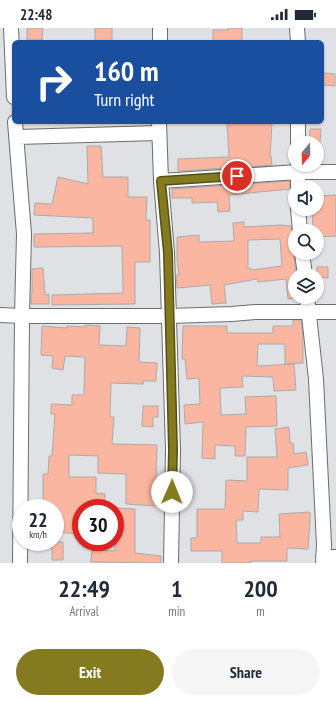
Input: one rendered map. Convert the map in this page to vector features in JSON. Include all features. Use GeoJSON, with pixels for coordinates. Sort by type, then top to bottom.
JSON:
{"type":"FeatureCollection","features":[{"type":"Feature","properties":{"kind":"street"},"geometry":{"type":"LineString","coordinates":[[11,28],[12,51]]}},
{"type":"Feature","properties":{"kind":"street"},"geometry":{"type":"LineString","coordinates":[[160,28],[160,40]]}},
{"type":"Feature","properties":{"kind":"street"},"geometry":{"type":"LineString","coordinates":[[297,28],[298,40]]}},
{"type":"Feature","properties":{"kind":"street"},"geometry":{"type":"LineString","coordinates":[[15,124],[24,234],[20,563]]}},
{"type":"Feature","properties":{"kind":"street"},"geometry":{"type":"LineString","coordinates":[[298,124],[298,136]]}},
{"type":"Feature","properties":{"kind":"street"},"geometry":{"type":"LineString","coordinates":[[17,137],[159,127],[161,181],[168,253],[173,450],[171,563]]}},
{"type":"Feature","properties":{"kind":"street"},"geometry":{"type":"LineString","coordinates":[[161,181],[288,170]]}},
{"type":"Feature","properties":{"kind":"street"},"geometry":{"type":"LineString","coordinates":[[324,171],[336,172]]}},
{"type":"Feature","properties":{"kind":"street"},"geometry":{"type":"LineString","coordinates":[[308,304],[316,379],[324,537],[327,559]]}},
{"type":"Feature","properties":{"kind":"street"},"geometry":{"type":"LineString","coordinates":[[0,315],[169,316],[255,312],[336,312]]}},
{"type":"Feature","properties":{"kind":"building"},"geometry":{"type":"Polygon","coordinates":[[[27,28],[43,28],[42,40],[27,40],[27,28]]]}},
{"type":"Feature","properties":{"kind":"building"},"geometry":{"type":"Polygon","coordinates":[[[95,28],[112,28],[112,40],[95,40],[95,28]]]}},
{"type":"Feature","properties":{"kind":"building"},"geometry":{"type":"Polygon","coordinates":[[[228,28],[242,28],[242,40],[213,40],[213,30],[228,30],[228,28]]]}},
{"type":"Feature","properties":{"kind":"building"},"geometry":{"type":"Polygon","coordinates":[[[324,73],[335,74],[335,86],[324,85],[324,73]]]}},
{"type":"Feature","properties":{"kind":"building"},"geometry":{"type":"Polygon","coordinates":[[[227,124],[272,124],[270,156],[272,165],[178,171],[178,159],[229,157],[227,124]]]}},
{"type":"Feature","properties":{"kind":"building"},"geometry":{"type":"Polygon","coordinates":[[[310,129],[321,129],[320,136],[310,136],[310,129]]]}},
{"type":"Feature","properties":{"kind":"building"},"geometry":{"type":"Polygon","coordinates":[[[87,146],[101,146],[103,177],[128,177],[128,197],[147,197],[146,220],[150,220],[150,262],[135,262],[135,304],[52,305],[52,295],[123,293],[122,246],[34,247],[34,234],[93,233],[93,218],[34,215],[35,203],[52,204],[58,177],[88,184],[87,146]]]}},
{"type":"Feature","properties":{"kind":"building"},"geometry":{"type":"Polygon","coordinates":[[[288,181],[288,189],[229,195],[230,211],[218,212],[217,202],[192,203],[192,198],[172,198],[172,189],[288,181]]]}},
{"type":"Feature","properties":{"kind":"building"},"geometry":{"type":"Polygon","coordinates":[[[336,195],[336,236],[324,237],[324,224],[313,224],[312,216],[324,216],[324,196],[336,195]]]}},
{"type":"Feature","properties":{"kind":"building"},"geometry":{"type":"Polygon","coordinates":[[[244,222],[244,227],[288,226],[288,260],[295,260],[295,268],[288,268],[288,299],[286,279],[258,282],[257,279],[224,285],[226,303],[212,304],[210,285],[177,288],[176,275],[179,275],[177,237],[199,235],[199,242],[234,241],[233,223],[244,222]],[[280,239],[248,240],[248,269],[251,268],[252,270],[282,266],[280,239]]]}},
{"type":"Feature","properties":{"kind":"building"},"geometry":{"type":"Polygon","coordinates":[[[328,267],[328,278],[324,278],[324,268],[317,268],[328,267]]]}},
{"type":"Feature","properties":{"kind":"building"},"geometry":{"type":"Polygon","coordinates":[[[43,268],[45,295],[49,294],[49,304],[31,304],[32,269],[43,268]]]}},
{"type":"Feature","properties":{"kind":"building"},"geometry":{"type":"Polygon","coordinates":[[[293,320],[301,320],[303,336],[303,363],[285,364],[285,344],[258,344],[257,366],[294,364],[296,390],[274,391],[273,377],[242,376],[243,387],[220,388],[221,415],[246,414],[245,397],[276,396],[277,426],[246,427],[245,456],[235,456],[235,446],[215,445],[215,459],[202,458],[203,422],[185,424],[184,405],[200,404],[199,378],[187,379],[185,359],[182,359],[183,326],[227,326],[227,333],[273,333],[273,326],[293,326],[293,320]]]}},
{"type":"Feature","properties":{"kind":"building"},"geometry":{"type":"Polygon","coordinates":[[[85,325],[100,326],[99,345],[126,346],[127,327],[140,328],[139,362],[157,363],[156,381],[143,381],[143,384],[111,383],[110,417],[114,417],[112,444],[157,445],[157,506],[126,504],[126,474],[98,473],[98,456],[69,455],[69,477],[96,477],[96,493],[105,494],[105,499],[72,499],[72,533],[64,533],[64,499],[43,499],[43,474],[48,474],[49,456],[52,456],[55,414],[51,414],[51,404],[72,405],[72,395],[84,395],[85,357],[65,356],[63,370],[52,368],[53,356],[41,355],[42,326],[67,328],[67,326],[85,327],[85,325]]]}},
{"type":"Feature","properties":{"kind":"building"},"geometry":{"type":"Polygon","coordinates":[[[143,406],[158,406],[158,417],[153,417],[153,427],[142,426],[143,406]]]}},
{"type":"Feature","properties":{"kind":"building"},"geometry":{"type":"Polygon","coordinates":[[[289,427],[290,443],[293,443],[294,454],[306,452],[308,465],[288,468],[288,490],[259,489],[258,512],[243,511],[243,520],[236,520],[237,543],[261,543],[261,537],[280,537],[279,514],[310,512],[308,549],[287,548],[287,561],[251,561],[251,563],[222,563],[222,551],[191,551],[191,538],[197,538],[197,509],[225,509],[226,480],[247,481],[247,457],[277,457],[275,429],[289,427]]]}},
{"type":"Feature","properties":{"kind":"building"},"geometry":{"type":"Polygon","coordinates":[[[124,508],[135,509],[135,553],[161,556],[161,563],[91,562],[92,551],[124,551],[124,508]]]}},
{"type":"Feature","properties":{"kind":"building"},"geometry":{"type":"Polygon","coordinates":[[[52,551],[63,551],[63,560],[52,560],[52,551]]]}},
{"type":"Feature","properties":{"kind":"route"},"geometry":{"type":"LineString","coordinates":[[172,492],[173,450],[168,253],[161,181],[237,176]]}}]}
